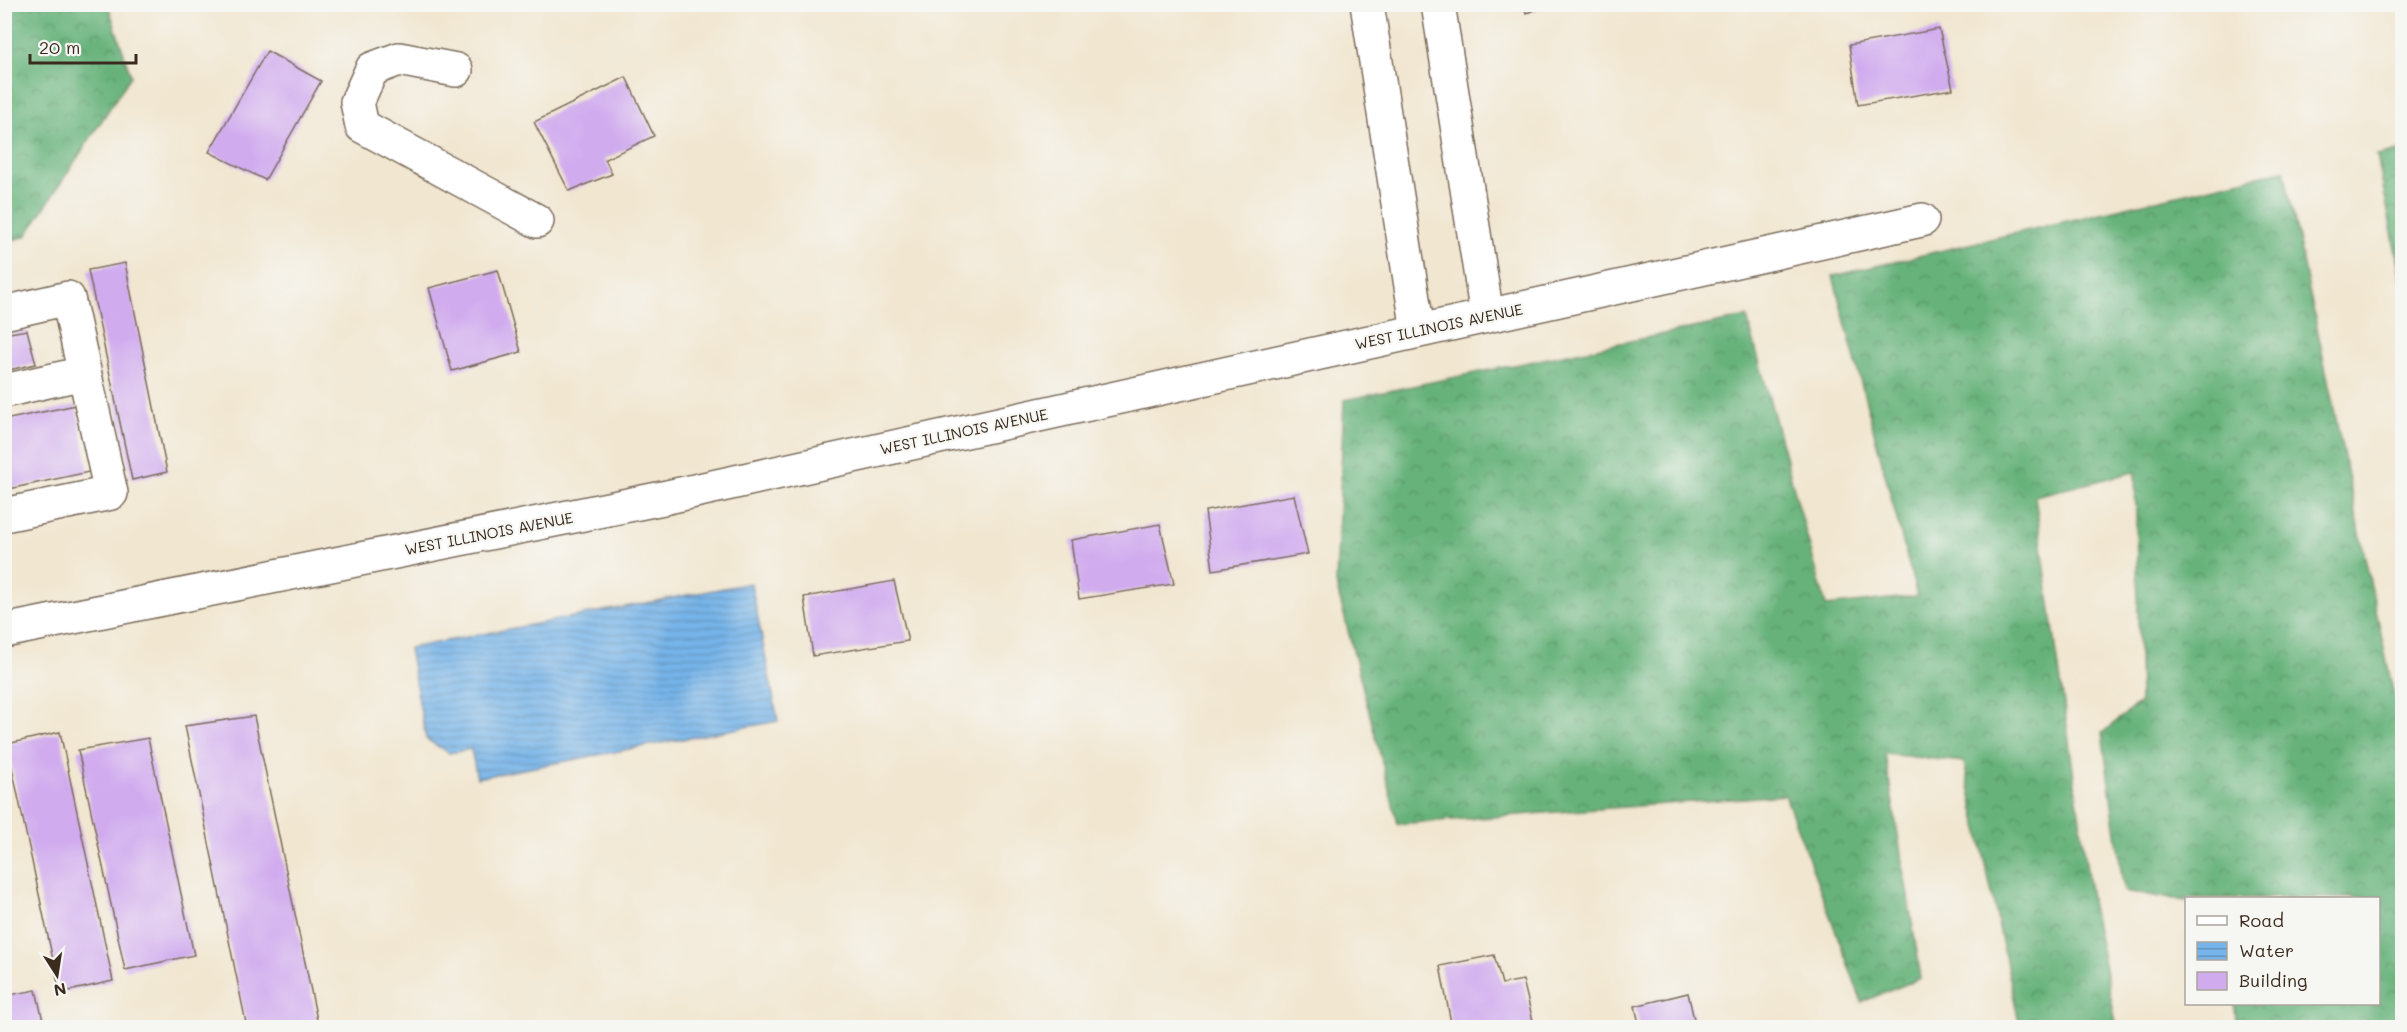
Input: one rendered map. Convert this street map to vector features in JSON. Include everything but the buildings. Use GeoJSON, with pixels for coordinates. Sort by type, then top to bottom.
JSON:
{"type":"FeatureCollection","features":[{"type":"Feature","properties":{"kind":"lane"},"geometry":{"type":"LineString","coordinates":[[1367,4],[1418,331]]}},
{"type":"Feature","properties":{"kind":"lane"},"geometry":{"type":"LineString","coordinates":[[1438,4],[1487,316]]}},
{"type":"Feature","properties":{"kind":"lane"},"geometry":{"type":"LineString","coordinates":[[456,70],[399,59],[372,69],[357,102],[362,126],[537,221]]}},
{"type":"Feature","properties":{"kind":"lane","name":"WEST ILLINOIS AVENUE"},"geometry":{"type":"LineString","coordinates":[[4,631],[663,498],[1922,220]]}},
{"type":"Feature","properties":{"kind":"lane"},"geometry":{"type":"LineString","coordinates":[[4,312],[68,298],[111,493],[4,516]]}},
{"type":"Feature","properties":{"kind":"lane"},"geometry":{"type":"LineString","coordinates":[[4,391],[84,373]]}},
{"type":"Feature","properties":{"kind":"green space"},"geometry":{"type":"Polygon","coordinates":[[[5,4],[108,5],[131,76],[26,236],[5,242],[5,4]]]}},
{"type":"Feature","properties":{"kind":"green space"},"geometry":{"type":"Polygon","coordinates":[[[2402,150],[2402,283],[2377,156],[2402,150]]]}},
{"type":"Feature","properties":{"kind":"green space"},"geometry":{"type":"Polygon","coordinates":[[[2284,170],[2402,734],[2402,1027],[2238,1027],[2234,1005],[2380,1005],[2380,897],[2185,897],[2185,901],[2124,891],[2102,733],[2140,702],[2135,472],[2035,496],[2092,906],[2117,1027],[2020,1027],[1964,762],[1885,754],[1921,978],[1862,1002],[1785,795],[1398,824],[1336,584],[1344,400],[1747,317],[1826,606],[1917,596],[1833,276],[2284,170]]]}},
{"type":"Feature","properties":{"kind":"water"},"geometry":{"type":"Polygon","coordinates":[[[751,583],[778,721],[477,778],[471,749],[449,753],[426,739],[409,648],[751,583]]]}}]}
